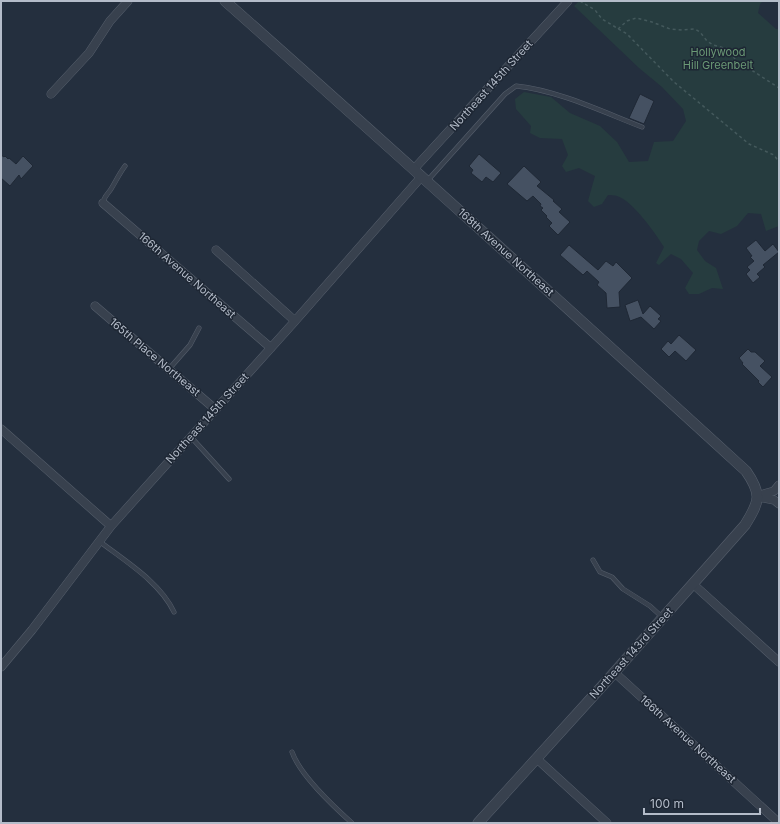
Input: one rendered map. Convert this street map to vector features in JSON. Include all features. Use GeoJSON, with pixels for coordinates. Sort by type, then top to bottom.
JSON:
{"type":"FeatureCollection","features":[{"type":"Feature","properties":{"kind":"street"},"geometry":{"type":"LineString","coordinates":[[51,94],[89,53],[110,21],[128,1]]}},
{"type":"Feature","properties":{"kind":"street","name":"168th Avenue Northeast"},"geometry":{"type":"LineString","coordinates":[[225,1],[421,175],[746,471],[756,485],[757,496]]}},
{"type":"Feature","properties":{"kind":"street","name":"Northeast 145th Street"},"geometry":{"type":"LineString","coordinates":[[2,665],[32,630],[111,526],[215,408],[295,321],[568,1]]}},
{"type":"Feature","properties":{"kind":"street","name":"166th Avenue Northeast"},"geometry":{"type":"LineString","coordinates":[[103,203],[271,348]]}},
{"type":"Feature","properties":{"kind":"street"},"geometry":{"type":"LineString","coordinates":[[216,250],[295,321]]}},
{"type":"Feature","properties":{"kind":"street","name":"165th Place Northeast"},"geometry":{"type":"LineString","coordinates":[[95,306],[215,408]]}},
{"type":"Feature","properties":{"kind":"street"},"geometry":{"type":"LineString","coordinates":[[1,429],[111,526]]}},
{"type":"Feature","properties":{"kind":"street"},"geometry":{"type":"LineString","coordinates":[[757,496],[774,491],[779,485]]}},
{"type":"Feature","properties":{"kind":"street"},"geometry":{"type":"LineString","coordinates":[[757,496],[774,500],[779,504]]}},
{"type":"Feature","properties":{"kind":"street","name":"Northeast 143rd Street"},"geometry":{"type":"LineString","coordinates":[[478,823],[745,525],[755,509],[757,496]]}},
{"type":"Feature","properties":{"kind":"street"},"geometry":{"type":"LineString","coordinates":[[693,584],[779,662]]}},
{"type":"Feature","properties":{"kind":"street","name":"166th Avenue Northeast"},"geometry":{"type":"LineString","coordinates":[[614,672],[779,823]]}},
{"type":"Feature","properties":{"kind":"street"},"geometry":{"type":"LineString","coordinates":[[536,758],[607,823]]}},
{"type":"Feature","properties":{"kind":"lane"},"geometry":{"type":"LineString","coordinates":[[421,175],[505,94],[516,86],[530,87],[561,96],[642,127]]}},
{"type":"Feature","properties":{"kind":"lane"},"geometry":{"type":"LineString","coordinates":[[103,203],[104,197],[125,166]]}},
{"type":"Feature","properties":{"kind":"lane"},"geometry":{"type":"LineString","coordinates":[[169,369],[190,345],[199,328]]}},
{"type":"Feature","properties":{"kind":"lane"},"geometry":{"type":"LineString","coordinates":[[190,436],[229,479]]}},
{"type":"Feature","properties":{"kind":"lane"},"geometry":{"type":"LineString","coordinates":[[99,541],[139,571],[170,604],[174,612]]}},
{"type":"Feature","properties":{"kind":"lane"},"geometry":{"type":"LineString","coordinates":[[593,560],[600,572],[612,577],[623,589],[650,606],[663,618]]}},
{"type":"Feature","properties":{"kind":"lane"},"geometry":{"type":"LineString","coordinates":[[292,752],[295,761],[303,772],[352,823]]}},
{"type":"Feature","properties":{"kind":"path"},"geometry":{"type":"LineString","coordinates":[[580,1],[595,10],[602,19],[626,34],[674,82],[749,144],[774,155],[779,162]]}},
{"type":"Feature","properties":{"kind":"path"},"geometry":{"type":"LineString","coordinates":[[618,29],[627,21],[636,18],[670,29],[695,29],[700,32],[707,41],[714,45],[728,49],[739,65],[753,71],[779,88]]}},
{"type":"Feature","properties":{"kind":"green space","name":"Hollywood Hill Greenbelt"},"geometry":{"type":"Polygon","coordinates":[[[579,1],[763,1],[760,4],[758,13],[776,29],[779,29],[779,226],[766,231],[761,214],[748,213],[737,226],[721,234],[709,231],[699,241],[697,250],[705,261],[716,268],[723,289],[712,288],[699,294],[689,294],[685,288],[693,273],[681,259],[671,254],[659,265],[656,263],[664,247],[637,211],[623,199],[612,195],[608,195],[602,204],[594,207],[588,201],[595,176],[579,168],[566,172],[562,166],[568,155],[562,139],[540,138],[530,133],[531,126],[516,109],[515,99],[524,92],[551,97],[570,113],[600,126],[617,142],[629,162],[648,161],[654,142],[673,141],[686,121],[683,109],[662,87],[639,68],[574,6],[579,1]]]}},
{"type":"Feature","properties":{"kind":"building"},"geometry":{"type":"Polygon","coordinates":[[[640,94],[654,101],[644,124],[629,118],[640,94]]]}},
{"type":"Feature","properties":{"kind":"building"},"geometry":{"type":"Polygon","coordinates":[[[479,154],[501,173],[493,182],[486,177],[482,182],[471,173],[473,170],[469,166],[479,154]]]}},
{"type":"Feature","properties":{"kind":"building"},"geometry":{"type":"Polygon","coordinates":[[[1,155],[8,159],[9,158],[16,164],[23,156],[33,166],[21,179],[19,175],[10,186],[1,178],[1,155]]]}},
{"type":"Feature","properties":{"kind":"building"},"geometry":{"type":"Polygon","coordinates":[[[524,166],[541,182],[537,186],[554,200],[553,201],[562,209],[559,212],[570,222],[558,235],[549,226],[552,223],[541,210],[543,208],[540,206],[541,204],[533,196],[527,201],[507,184],[524,166]]]}},
{"type":"Feature","properties":{"kind":"building"},"geometry":{"type":"Polygon","coordinates":[[[756,240],[765,251],[773,244],[779,252],[763,265],[765,267],[757,274],[760,277],[753,283],[746,274],[750,270],[747,267],[754,261],[750,257],[752,256],[746,248],[756,240]]]}},
{"type":"Feature","properties":{"kind":"building"},"geometry":{"type":"Polygon","coordinates":[[[569,245],[598,270],[606,261],[613,266],[616,262],[632,278],[619,292],[620,307],[607,308],[606,293],[597,285],[599,282],[587,271],[583,275],[560,255],[569,245]]]}},
{"type":"Feature","properties":{"kind":"building"},"geometry":{"type":"Polygon","coordinates":[[[638,300],[643,314],[650,306],[661,316],[658,319],[661,321],[654,329],[641,317],[630,321],[625,305],[638,300]]]}},
{"type":"Feature","properties":{"kind":"building"},"geometry":{"type":"Polygon","coordinates":[[[679,335],[696,350],[686,361],[675,351],[669,357],[661,349],[668,341],[671,344],[679,335]]]}},
{"type":"Feature","properties":{"kind":"building"},"geometry":{"type":"Polygon","coordinates":[[[748,349],[751,352],[755,352],[765,361],[760,366],[772,377],[763,387],[742,364],[743,363],[739,358],[748,349]]]}}]}
